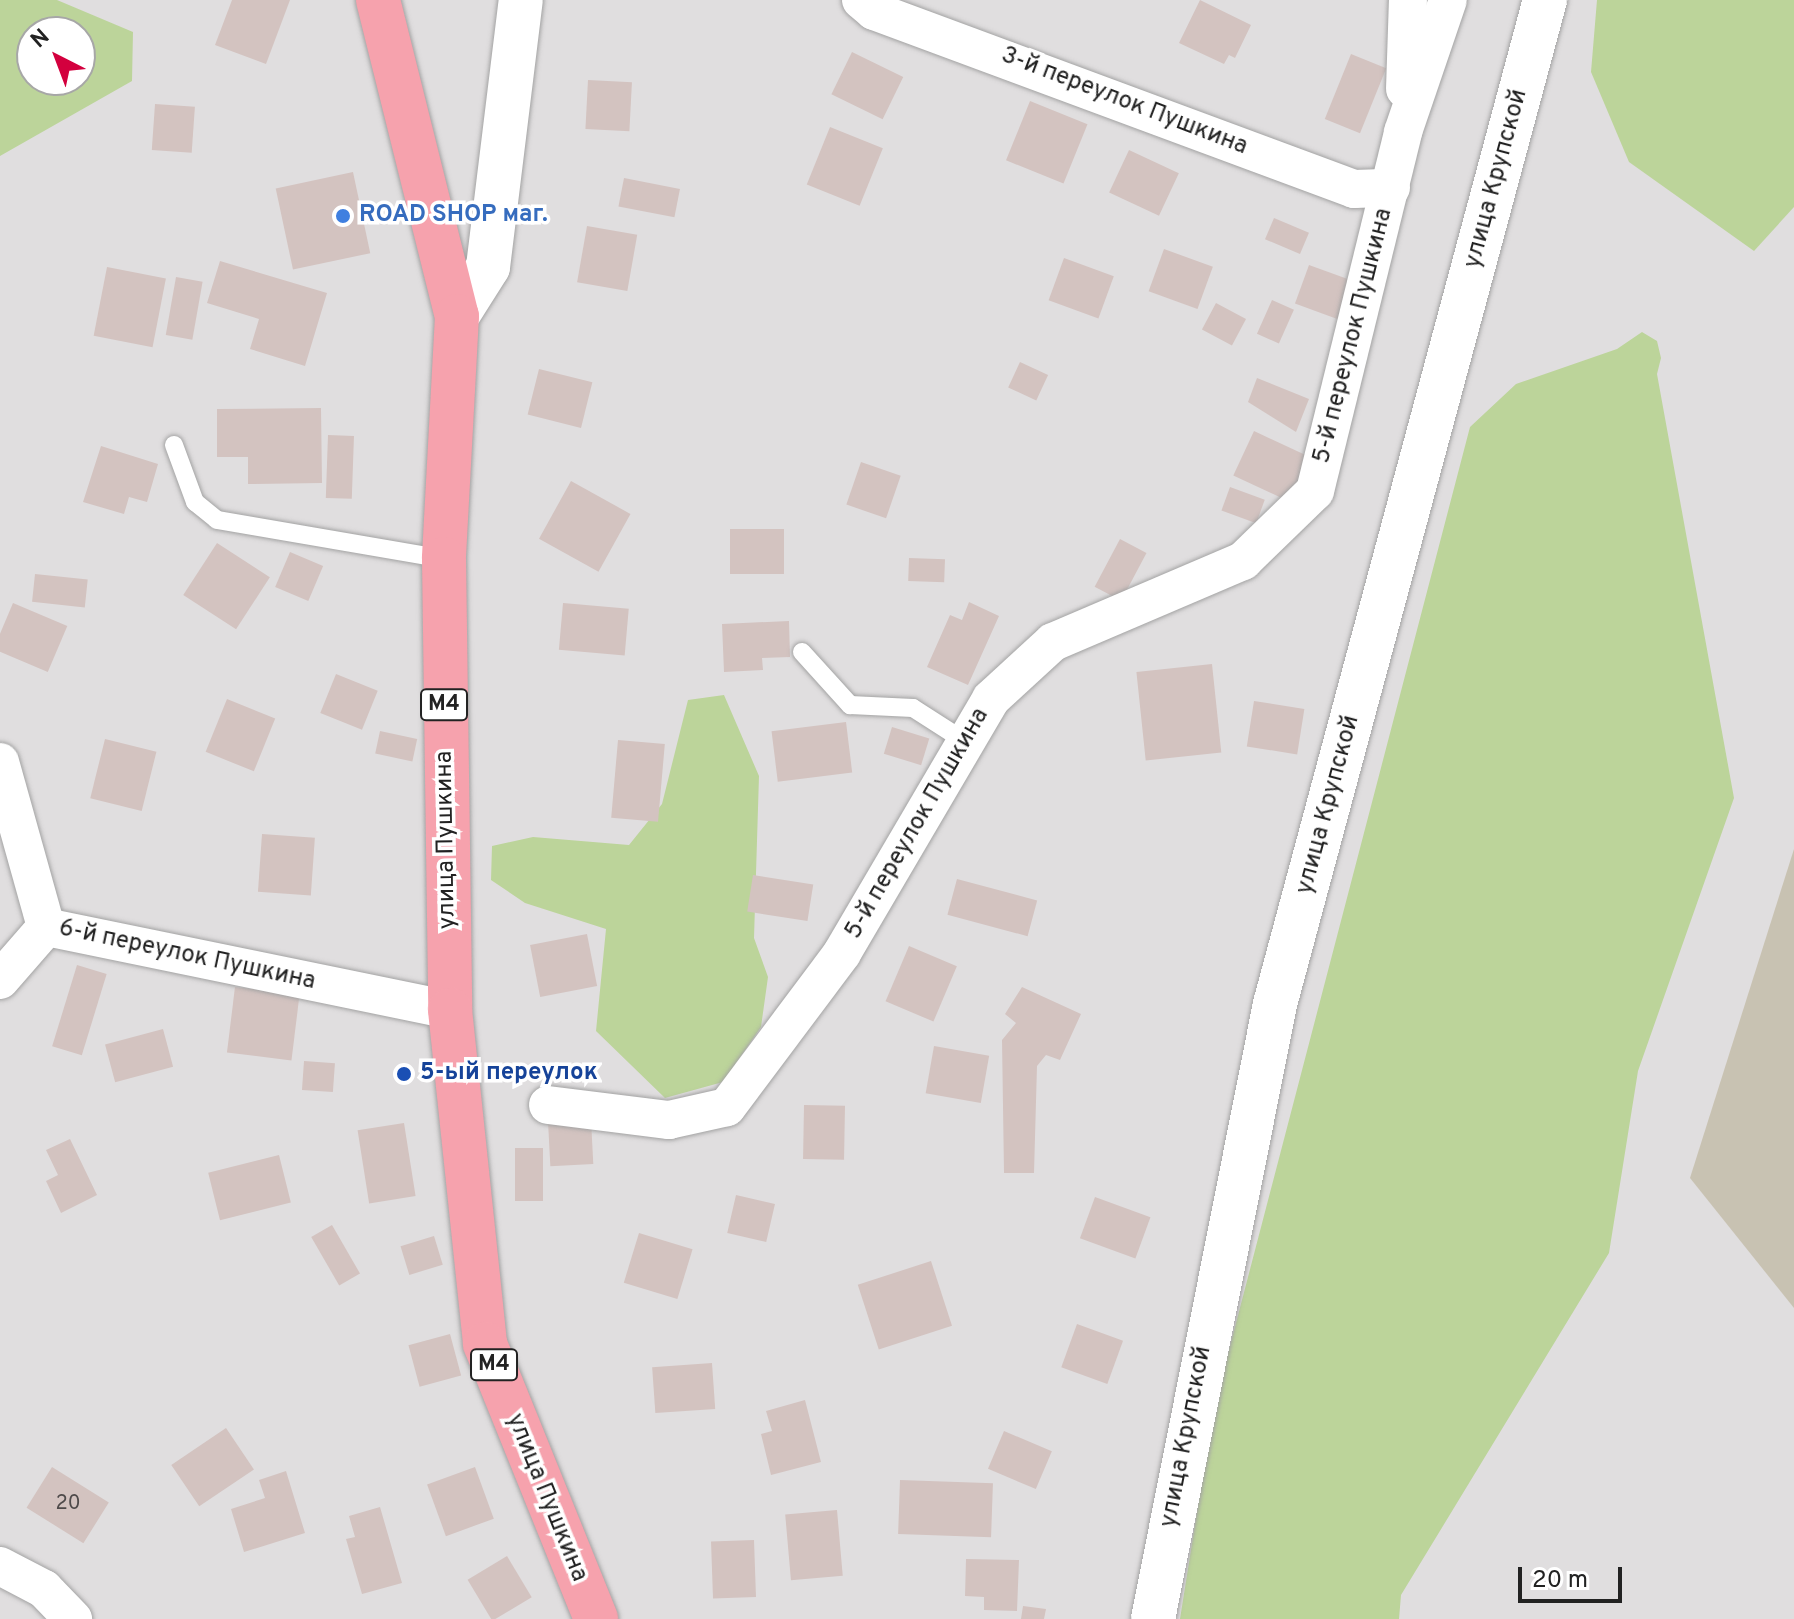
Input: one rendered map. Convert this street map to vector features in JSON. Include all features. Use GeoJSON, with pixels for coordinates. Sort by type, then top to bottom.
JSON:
{"type":"FeatureCollection","features":[{"type":"Feature","properties":{"kind":"highway","name":"M4"},"geometry":{"type":"LineString","coordinates":[[378,0],[457,316]]}},
{"type":"Feature","properties":{"kind":"highway","name":"улица Пушкина"},"geometry":{"type":"LineString","coordinates":[[457,316],[444,559],[450,1010],[485,1344],[596,1619]]}},
{"type":"Feature","properties":{"kind":"street","name":"улица Пушкина"},"geometry":{"type":"LineString","coordinates":[[457,316],[488,267],[521,0]]}},
{"type":"Feature","properties":{"kind":"street","name":"3-й переулок Пушкина"},"geometry":{"type":"LineString","coordinates":[[861,0],[874,11],[1354,189],[1391,188]]}},
{"type":"Feature","properties":{"kind":"street"},"geometry":{"type":"LineString","coordinates":[[1403,132],[1408,0]]}},
{"type":"Feature","properties":{"kind":"street"},"geometry":{"type":"LineString","coordinates":[[1403,132],[1448,0]]}},
{"type":"Feature","properties":{"kind":"street","name":"улица Крупской"},"geometry":{"type":"LineString","coordinates":[[1153,1619],[1275,1004],[1545,0]]}},
{"type":"Feature","properties":{"kind":"street","name":"5-й переулок Пушкина"},"geometry":{"type":"LineString","coordinates":[[548,1105],[669,1120],[727,1107],[842,953],[991,699],[1053,642],[1243,561],[1315,491],[1403,132]]}},
{"type":"Feature","properties":{"kind":"street","name":"6-й переулок Пушкина"},"geometry":{"type":"LineString","coordinates":[[0,762],[46,927],[450,1010]]}},
{"type":"Feature","properties":{"kind":"street"},"geometry":{"type":"LineString","coordinates":[[0,980],[46,927]]}},
{"type":"Feature","properties":{"kind":"street"},"geometry":{"type":"LineString","coordinates":[[0,1566],[44,1589],[73,1619]]}},
{"type":"Feature","properties":{"kind":"lane"},"geometry":{"type":"LineString","coordinates":[[174,445],[195,502],[217,520],[444,559]]}},
{"type":"Feature","properties":{"kind":"lane"},"geometry":{"type":"LineString","coordinates":[[802,652],[850,705],[913,708],[966,742]]}},
{"type":"Feature","properties":{"kind":"shaded area"},"geometry":{"type":"Polygon","coordinates":[[[0,0],[1794,0],[1794,1619],[0,1619],[0,0]]]}},
{"type":"Feature","properties":{"kind":"shaded area"},"geometry":{"type":"Polygon","coordinates":[[[1794,849],[1794,1308],[1690,1178],[1794,849]]]}},
{"type":"Feature","properties":{"kind":"green space"},"geometry":{"type":"Polygon","coordinates":[[[0,0],[57,0],[95,16],[16,16],[16,96],[96,96],[96,16],[133,32],[132,81],[0,156],[0,0]]]}},
{"type":"Feature","properties":{"kind":"green space"},"geometry":{"type":"Polygon","coordinates":[[[1597,0],[1794,0],[1794,207],[1754,251],[1629,162],[1591,72],[1597,0]]]}},
{"type":"Feature","properties":{"kind":"green space"},"geometry":{"type":"Polygon","coordinates":[[[1642,332],[1657,341],[1661,358],[1657,374],[1734,798],[1638,1071],[1609,1253],[1401,1595],[1399,1619],[1180,1619],[1213,1411],[1470,427],[1516,384],[1617,349],[1642,332]]]}},
{"type":"Feature","properties":{"kind":"green space"},"geometry":{"type":"Polygon","coordinates":[[[724,695],[759,776],[754,938],[768,977],[761,1027],[723,1082],[665,1098],[596,1031],[606,929],[525,903],[491,880],[492,846],[533,837],[629,845],[662,804],[688,700],[724,695]]]}},
{"type":"Feature","properties":{"kind":"building"},"geometry":{"type":"Polygon","coordinates":[[[232,0],[290,0],[266,64],[215,45],[232,0]]]}},
{"type":"Feature","properties":{"kind":"building"},"geometry":{"type":"Polygon","coordinates":[[[1200,0],[1251,25],[1235,58],[1229,55],[1224,64],[1179,43],[1200,0]]]}},
{"type":"Feature","properties":{"kind":"building"},"geometry":{"type":"Polygon","coordinates":[[[852,52],[903,77],[883,119],[831,94],[852,52]]]}},
{"type":"Feature","properties":{"kind":"building"},"geometry":{"type":"Polygon","coordinates":[[[1351,54],[1386,68],[1360,133],[1325,119],[1351,54]]]}},
{"type":"Feature","properties":{"kind":"building"},"geometry":{"type":"Polygon","coordinates":[[[588,80],[632,82],[629,131],[585,129],[588,80]]]}},
{"type":"Feature","properties":{"kind":"building"},"geometry":{"type":"Polygon","coordinates":[[[1030,101],[1087,124],[1064,184],[1006,160],[1030,101]]]}},
{"type":"Feature","properties":{"kind":"building"},"geometry":{"type":"Polygon","coordinates":[[[155,104],[195,107],[192,153],[152,150],[155,104]]]}},
{"type":"Feature","properties":{"kind":"building"},"geometry":{"type":"Polygon","coordinates":[[[830,127],[883,148],[860,206],[807,184],[830,127]]]}},
{"type":"Feature","properties":{"kind":"building"},"geometry":{"type":"Polygon","coordinates":[[[1129,150],[1179,173],[1159,216],[1109,193],[1129,150]]]}},
{"type":"Feature","properties":{"kind":"building"},"geometry":{"type":"Polygon","coordinates":[[[353,172],[370,253],[293,270],[276,188],[353,172]]]}},
{"type":"Feature","properties":{"kind":"building"},"geometry":{"type":"Polygon","coordinates":[[[624,178],[680,189],[674,217],[618,206],[624,178]]]}},
{"type":"Feature","properties":{"kind":"building"},"geometry":{"type":"Polygon","coordinates":[[[1274,218],[1309,233],[1300,254],[1265,239],[1274,218]]]}},
{"type":"Feature","properties":{"kind":"building"},"geometry":{"type":"Polygon","coordinates":[[[587,226],[637,235],[627,291],[577,282],[587,226]]]}},
{"type":"Feature","properties":{"kind":"building"},"geometry":{"type":"Polygon","coordinates":[[[1164,249],[1213,267],[1197,309],[1149,291],[1164,249]]]}},
{"type":"Feature","properties":{"kind":"building"},"geometry":{"type":"Polygon","coordinates":[[[1064,258],[1114,276],[1098,318],[1049,300],[1064,258]]]}},
{"type":"Feature","properties":{"kind":"building"},"geometry":{"type":"Polygon","coordinates":[[[220,261],[327,293],[305,366],[250,349],[259,319],[207,303],[220,261]]]}},
{"type":"Feature","properties":{"kind":"building"},"geometry":{"type":"Polygon","coordinates":[[[1309,265],[1356,282],[1342,321],[1295,304],[1309,265]]]}},
{"type":"Feature","properties":{"kind":"building"},"geometry":{"type":"Polygon","coordinates":[[[107,267],[166,278],[153,347],[94,336],[107,267]]]}},
{"type":"Feature","properties":{"kind":"building"},"geometry":{"type":"Polygon","coordinates":[[[176,277],[203,282],[192,340],[166,335],[176,277]]]}},
{"type":"Feature","properties":{"kind":"building"},"geometry":{"type":"Polygon","coordinates":[[[1272,300],[1294,310],[1279,344],[1257,334],[1272,300]]]}},
{"type":"Feature","properties":{"kind":"building"},"geometry":{"type":"Polygon","coordinates":[[[1216,303],[1246,319],[1232,345],[1202,329],[1216,303]]]}},
{"type":"Feature","properties":{"kind":"building"},"geometry":{"type":"Polygon","coordinates":[[[1020,362],[1048,375],[1036,400],[1008,387],[1020,362]]]}},
{"type":"Feature","properties":{"kind":"building"},"geometry":{"type":"Polygon","coordinates":[[[539,369],[592,382],[581,428],[528,415],[539,369]]]}},
{"type":"Feature","properties":{"kind":"building"},"geometry":{"type":"Polygon","coordinates":[[[1257,378],[1309,399],[1296,432],[1248,402],[1257,378]]]}},
{"type":"Feature","properties":{"kind":"building"},"geometry":{"type":"Polygon","coordinates":[[[321,408],[322,483],[248,484],[248,457],[217,457],[217,409],[321,408]]]}},
{"type":"Feature","properties":{"kind":"building"},"geometry":{"type":"Polygon","coordinates":[[[1254,431],[1312,458],[1291,502],[1233,475],[1254,431]]]}},
{"type":"Feature","properties":{"kind":"building"},"geometry":{"type":"Polygon","coordinates":[[[328,435],[354,436],[352,499],[326,498],[328,435]]]}},
{"type":"Feature","properties":{"kind":"building"},"geometry":{"type":"Polygon","coordinates":[[[101,446],[158,464],[147,502],[129,497],[124,514],[83,502],[101,446]]]}},
{"type":"Feature","properties":{"kind":"building"},"geometry":{"type":"Polygon","coordinates":[[[861,462],[901,476],[886,518],[846,505],[861,462]]]}},
{"type":"Feature","properties":{"kind":"building"},"geometry":{"type":"Polygon","coordinates":[[[571,481],[630,514],[598,572],[539,539],[571,481]]]}},
{"type":"Feature","properties":{"kind":"building"},"geometry":{"type":"Polygon","coordinates":[[[1230,487],[1265,500],[1256,523],[1221,510],[1230,487]]]}},
{"type":"Feature","properties":{"kind":"building"},"geometry":{"type":"Polygon","coordinates":[[[730,529],[784,529],[784,574],[730,574],[730,529]]]}},
{"type":"Feature","properties":{"kind":"building"},"geometry":{"type":"Polygon","coordinates":[[[1120,539],[1146,553],[1121,601],[1095,587],[1120,539]]]}},
{"type":"Feature","properties":{"kind":"building"},"geometry":{"type":"Polygon","coordinates":[[[217,543],[270,577],[236,629],[183,595],[217,543]]]}},
{"type":"Feature","properties":{"kind":"building"},"geometry":{"type":"Polygon","coordinates":[[[290,552],[323,566],[308,601],[275,587],[290,552]]]}},
{"type":"Feature","properties":{"kind":"building"},"geometry":{"type":"Polygon","coordinates":[[[909,558],[945,559],[944,582],[908,581],[909,558]]]}},
{"type":"Feature","properties":{"kind":"building"},"geometry":{"type":"Polygon","coordinates":[[[35,574],[88,580],[85,607],[32,602],[35,574]]]}},
{"type":"Feature","properties":{"kind":"building"},"geometry":{"type":"Polygon","coordinates":[[[969,602],[999,616],[968,685],[927,667],[950,615],[962,620],[969,602]]]}},
{"type":"Feature","properties":{"kind":"building"},"geometry":{"type":"Polygon","coordinates":[[[13,603],[67,626],[48,672],[0,652],[0,634],[13,603]]]}},
{"type":"Feature","properties":{"kind":"building"},"geometry":{"type":"Polygon","coordinates":[[[563,603],[629,609],[625,656],[559,650],[563,603]]]}},
{"type":"Feature","properties":{"kind":"building"},"geometry":{"type":"Polygon","coordinates":[[[789,621],[790,657],[762,658],[763,670],[724,672],[722,624],[789,621]]]}},
{"type":"Feature","properties":{"kind":"building"},"geometry":{"type":"Polygon","coordinates":[[[1212,664],[1221,753],[1146,760],[1136,672],[1212,664]]]}},
{"type":"Feature","properties":{"kind":"building"},"geometry":{"type":"Polygon","coordinates":[[[336,674],[378,691],[362,730],[320,713],[336,674]]]}},
{"type":"Feature","properties":{"kind":"building"},"geometry":{"type":"Polygon","coordinates":[[[227,699],[275,718],[254,771],[206,752],[227,699]]]}},
{"type":"Feature","properties":{"kind":"building"},"geometry":{"type":"Polygon","coordinates":[[[1254,701],[1304,709],[1297,754],[1247,746],[1254,701]]]}},
{"type":"Feature","properties":{"kind":"building"},"geometry":{"type":"Polygon","coordinates":[[[846,722],[852,773],[778,782],[772,731],[846,722]]]}},
{"type":"Feature","properties":{"kind":"building"},"geometry":{"type":"Polygon","coordinates":[[[892,727],[929,738],[921,765],[884,754],[892,727]]]}},
{"type":"Feature","properties":{"kind":"building"},"geometry":{"type":"Polygon","coordinates":[[[380,731],[417,739],[412,761],[375,753],[380,731]]]}},
{"type":"Feature","properties":{"kind":"building"},"geometry":{"type":"Polygon","coordinates":[[[105,739],[156,752],[142,811],[90,798],[105,739]]]}},
{"type":"Feature","properties":{"kind":"building"},"geometry":{"type":"Polygon","coordinates":[[[618,740],[665,744],[658,822],[611,818],[618,740]]]}},
{"type":"Feature","properties":{"kind":"building"},"geometry":{"type":"Polygon","coordinates":[[[262,834],[315,838],[311,896],[258,892],[262,834]]]}},
{"type":"Feature","properties":{"kind":"building"},"geometry":{"type":"Polygon","coordinates":[[[753,875],[813,885],[807,921],[747,912],[753,875]]]}},
{"type":"Feature","properties":{"kind":"building"},"geometry":{"type":"Polygon","coordinates":[[[957,879],[1037,900],[1028,936],[947,915],[957,879]]]}},
{"type":"Feature","properties":{"kind":"building"},"geometry":{"type":"Polygon","coordinates":[[[587,934],[597,986],[540,997],[530,945],[587,934]]]}},
{"type":"Feature","properties":{"kind":"building"},"geometry":{"type":"Polygon","coordinates":[[[909,946],[957,966],[933,1022],[886,1001],[909,946]]]}},
{"type":"Feature","properties":{"kind":"building"},"geometry":{"type":"Polygon","coordinates":[[[77,965],[107,974],[82,1055],[52,1046],[77,965]]]}},
{"type":"Feature","properties":{"kind":"building"},"geometry":{"type":"Polygon","coordinates":[[[235,987],[300,995],[291,1060],[227,1053],[235,987]]]}},
{"type":"Feature","properties":{"kind":"building"},"geometry":{"type":"Polygon","coordinates":[[[1022,987],[1081,1014],[1060,1060],[1046,1055],[1037,1066],[1034,1173],[1004,1173],[1002,1040],[1016,1023],[1005,1014],[1022,987]]]}},
{"type":"Feature","properties":{"kind":"building"},"geometry":{"type":"Polygon","coordinates":[[[163,1029],[173,1067],[115,1082],[105,1045],[163,1029]]]}},
{"type":"Feature","properties":{"kind":"building"},"geometry":{"type":"Polygon","coordinates":[[[934,1046],[989,1056],[981,1103],[926,1093],[934,1046]]]}},
{"type":"Feature","properties":{"kind":"building"},"geometry":{"type":"Polygon","coordinates":[[[304,1061],[335,1063],[333,1092],[302,1090],[304,1061]]]}},
{"type":"Feature","properties":{"kind":"building"},"geometry":{"type":"Polygon","coordinates":[[[804,1105],[845,1106],[844,1160],[803,1159],[804,1105]]]}},
{"type":"Feature","properties":{"kind":"building"},"geometry":{"type":"Polygon","coordinates":[[[591,1120],[593,1164],[550,1166],[548,1122],[591,1120]]]}},
{"type":"Feature","properties":{"kind":"building"},"geometry":{"type":"Polygon","coordinates":[[[404,1123],[416,1196],[369,1203],[358,1130],[404,1123]]]}},
{"type":"Feature","properties":{"kind":"building"},"geometry":{"type":"Polygon","coordinates":[[[70,1139],[97,1195],[61,1213],[46,1181],[58,1175],[46,1150],[70,1139]]]}},
{"type":"Feature","properties":{"kind":"building"},"geometry":{"type":"Polygon","coordinates":[[[515,1148],[543,1148],[543,1201],[515,1201],[515,1148]]]}},
{"type":"Feature","properties":{"kind":"building"},"geometry":{"type":"Polygon","coordinates":[[[279,1155],[291,1203],[220,1220],[208,1173],[279,1155]]]}},
{"type":"Feature","properties":{"kind":"building"},"geometry":{"type":"Polygon","coordinates":[[[736,1195],[775,1204],[766,1242],[727,1233],[736,1195]]]}},
{"type":"Feature","properties":{"kind":"building"},"geometry":{"type":"Polygon","coordinates":[[[1095,1197],[1150,1217],[1135,1259],[1080,1238],[1095,1197]]]}},
{"type":"Feature","properties":{"kind":"building"},"geometry":{"type":"Polygon","coordinates":[[[332,1225],[360,1273],[339,1285],[311,1237],[332,1225]]]}},
{"type":"Feature","properties":{"kind":"building"},"geometry":{"type":"Polygon","coordinates":[[[639,1233],[693,1249],[677,1299],[624,1283],[639,1233]]]}},
{"type":"Feature","properties":{"kind":"building"},"geometry":{"type":"Polygon","coordinates":[[[434,1236],[443,1265],[409,1275],[401,1246],[434,1236]]]}},
{"type":"Feature","properties":{"kind":"building"},"geometry":{"type":"Polygon","coordinates":[[[931,1261],[952,1326],[879,1349],[858,1285],[931,1261]]]}},
{"type":"Feature","properties":{"kind":"building"},"geometry":{"type":"Polygon","coordinates":[[[1077,1324],[1123,1341],[1107,1384],[1061,1367],[1077,1324]]]}},
{"type":"Feature","properties":{"kind":"building"},"geometry":{"type":"Polygon","coordinates":[[[450,1334],[461,1376],[420,1387],[408,1345],[450,1334]]]}},
{"type":"Feature","properties":{"kind":"building"},"geometry":{"type":"Polygon","coordinates":[[[712,1363],[715,1409],[655,1413],[652,1367],[712,1363]]]}},
{"type":"Feature","properties":{"kind":"building"},"geometry":{"type":"Polygon","coordinates":[[[805,1400],[821,1462],[771,1475],[761,1434],[772,1431],[766,1411],[805,1400]]]}},
{"type":"Feature","properties":{"kind":"building"},"geometry":{"type":"Polygon","coordinates":[[[226,1428],[254,1469],[199,1506],[171,1465],[226,1428]]]}},
{"type":"Feature","properties":{"kind":"building"},"geometry":{"type":"Polygon","coordinates":[[[1004,1431],[1052,1451],[1036,1489],[988,1469],[1004,1431]]]}},
{"type":"Feature","properties":{"kind":"building"},"geometry":{"type":"Polygon","coordinates":[[[52,1467],[109,1503],[83,1543],[27,1508],[52,1467]]]}},
{"type":"Feature","properties":{"kind":"building"},"geometry":{"type":"Polygon","coordinates":[[[475,1467],[494,1519],[446,1536],[427,1484],[475,1467]]]}},
{"type":"Feature","properties":{"kind":"building"},"geometry":{"type":"Polygon","coordinates":[[[286,1471],[305,1533],[244,1552],[231,1509],[265,1498],[259,1480],[286,1471]]]}},
{"type":"Feature","properties":{"kind":"building"},"geometry":{"type":"Polygon","coordinates":[[[900,1480],[993,1483],[991,1537],[898,1534],[900,1480]]]}},
{"type":"Feature","properties":{"kind":"building"},"geometry":{"type":"Polygon","coordinates":[[[380,1507],[402,1583],[362,1594],[346,1539],[355,1537],[349,1516],[380,1507]]]}},
{"type":"Feature","properties":{"kind":"building"},"geometry":{"type":"Polygon","coordinates":[[[837,1510],[843,1576],[791,1580],[785,1515],[837,1510]]]}},
{"type":"Feature","properties":{"kind":"building"},"geometry":{"type":"Polygon","coordinates":[[[754,1540],[756,1597],[713,1598],[711,1542],[754,1540]]]}},
{"type":"Feature","properties":{"kind":"building"},"geometry":{"type":"Polygon","coordinates":[[[507,1556],[532,1597],[491,1619],[468,1580],[507,1556]]]}},
{"type":"Feature","properties":{"kind":"building"},"geometry":{"type":"Polygon","coordinates":[[[966,1559],[1019,1560],[1017,1611],[984,1610],[984,1597],[965,1596],[966,1559]]]}},
{"type":"Feature","properties":{"kind":"building"},"geometry":{"type":"Polygon","coordinates":[[[1023,1606],[1046,1609],[1044,1619],[1021,1619],[1023,1606]]]}},
{"type":"Feature","properties":{"kind":"place","name":"ROAD SHOP маг."},"geometry":{"type":"Point","coordinates":[343,216]}},
{"type":"Feature","properties":{"kind":"place","name":"5-ый переулок"},"geometry":{"type":"Point","coordinates":[404,1074]}}]}
